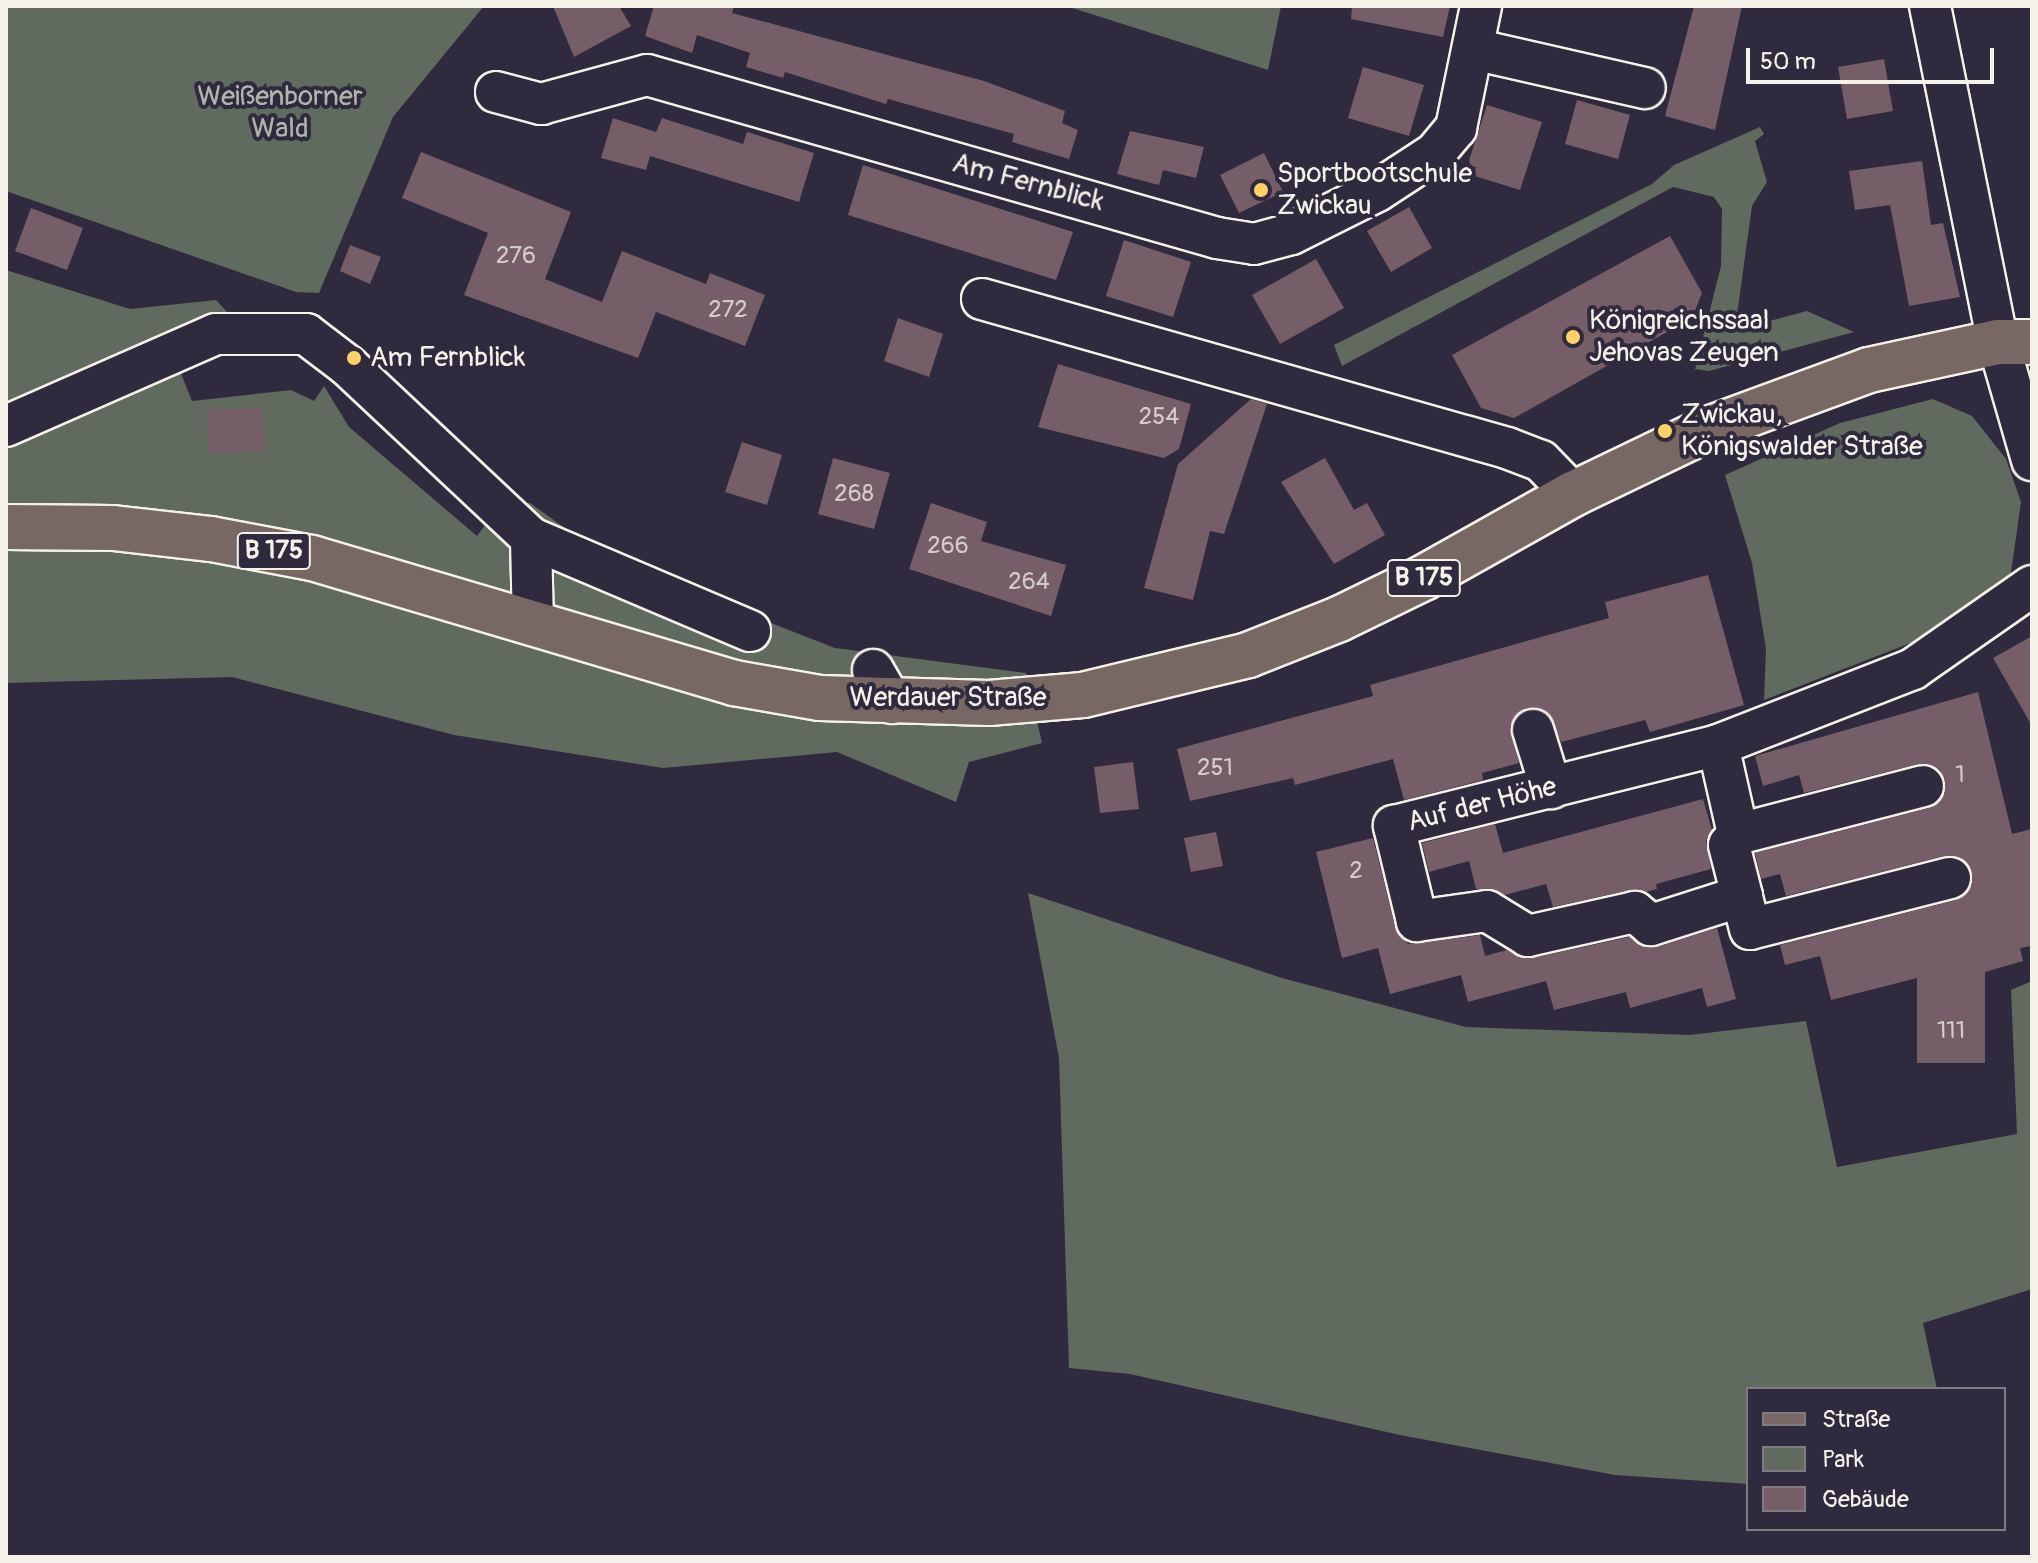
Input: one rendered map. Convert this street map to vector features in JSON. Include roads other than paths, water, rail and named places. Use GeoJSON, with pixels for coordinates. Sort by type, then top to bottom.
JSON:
{"type":"FeatureCollection","features":[{"type":"Feature","properties":{"kind":"main road","name":"Werdauer Straße"},"geometry":{"type":"LineString","coordinates":[[6,527],[113,528],[312,558],[734,683],[883,686],[989,703],[1083,695],[1248,655],[1339,619],[1425,577],[1573,494],[1706,430],[1869,370],[2015,342]]}},
{"type":"Feature","properties":{"kind":"street","name":"Am Fernblick"},"geometry":{"type":"LineString","coordinates":[[496,92],[541,104],[647,75],[1217,238],[1254,244],[1291,234],[1377,191],[1435,153],[1456,128],[1481,6]]}},
{"type":"Feature","properties":{"kind":"street"},"geometry":{"type":"LineString","coordinates":[[1930,6],[2015,342],[2032,460]]}},
{"type":"Feature","properties":{"kind":"street"},"geometry":{"type":"LineString","coordinates":[[1473,49],[1645,88]]}},
{"type":"Feature","properties":{"kind":"street"},"geometry":{"type":"LineString","coordinates":[[982,299],[1507,448],[1541,461],[1573,494]]}},
{"type":"Feature","properties":{"kind":"street"},"geometry":{"type":"LineString","coordinates":[[6,426],[216,334],[306,334],[348,366],[531,538],[689,610],[750,631]]}},
{"type":"Feature","properties":{"kind":"street"},"geometry":{"type":"LineString","coordinates":[[531,538],[533,625]]}},
{"type":"Feature","properties":{"kind":"street","name":"Auf der Höhe"},"geometry":{"type":"LineString","coordinates":[[1742,896],[1651,925],[1635,912],[1528,936],[1487,911],[1417,921],[1394,826],[1718,745],[1913,669],[2032,586]]}},
{"type":"Feature","properties":{"kind":"street"},"geometry":{"type":"LineString","coordinates":[[1533,730],[1551,788]]}},
{"type":"Feature","properties":{"kind":"street"},"geometry":{"type":"LineString","coordinates":[[1718,745],[1738,834]]}},
{"type":"Feature","properties":{"kind":"street"},"geometry":{"type":"LineString","coordinates":[[1923,786],[1738,834],[1729,845],[1750,929],[1950,878]]}},
{"type":"Feature","properties":{"kind":"place","name":"Sportbootschule Zwickau"},"geometry":{"type":"Point","coordinates":[1261,190]}},
{"type":"Feature","properties":{"kind":"place","name":"Königreichssaal Jehovas Zeugen"},"geometry":{"type":"Point","coordinates":[1573,337]}},
{"type":"Feature","properties":{"kind":"place","name":"Am Fernblick"},"geometry":{"type":"Point","coordinates":[354,358]}},
{"type":"Feature","properties":{"kind":"place","name":"Zwickau, Königswalder Straße"},"geometry":{"type":"Point","coordinates":[1665,431]}},
{"type":"Feature","properties":{"kind":"park label","name":"Weißenborner Wald"},"geometry":{"type":"Point","coordinates":[280,113]}}]}
